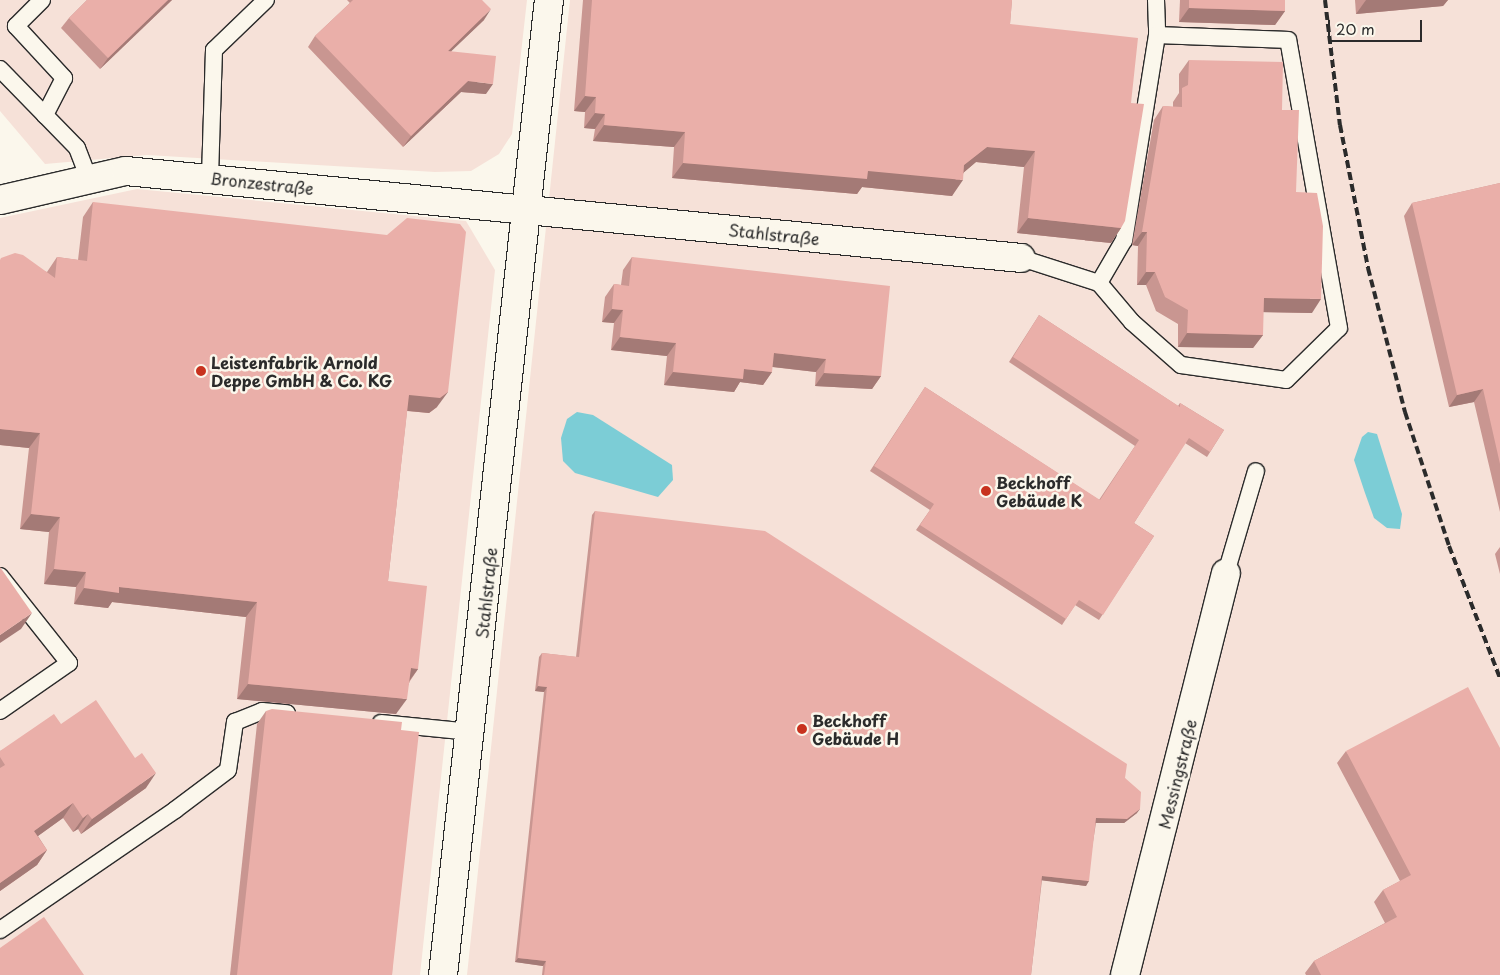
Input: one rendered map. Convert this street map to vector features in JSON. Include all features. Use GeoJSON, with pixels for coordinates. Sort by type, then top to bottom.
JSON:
{"type":"FeatureCollection","features":[{"type":"Feature","properties":{"kind":"street","name":"Stahlstraße"},"geometry":{"type":"LineString","coordinates":[[443,975],[471,732],[549,0]]}},
{"type":"Feature","properties":{"kind":"street","name":"Bronzestraße"},"geometry":{"type":"LineString","coordinates":[[0,200],[126,171],[210,177],[527,210]]}},
{"type":"Feature","properties":{"kind":"street","name":"Stahlstraße"},"geometry":{"type":"LineString","coordinates":[[527,210],[1020,258]]}},
{"type":"Feature","properties":{"kind":"street","name":"Messingstraße"},"geometry":{"type":"LineString","coordinates":[[1125,975],[1226,573]]}},
{"type":"Feature","properties":{"kind":"lane"},"geometry":{"type":"LineString","coordinates":[[42,0],[16,26],[64,78],[46,115]]}},
{"type":"Feature","properties":{"kind":"lane"},"geometry":{"type":"LineString","coordinates":[[210,177],[214,50],[266,0]]}},
{"type":"Feature","properties":{"kind":"lane"},"geometry":{"type":"LineString","coordinates":[[1099,283],[1124,240],[1157,35],[1156,0]]}},
{"type":"Feature","properties":{"kind":"lane"},"geometry":{"type":"LineString","coordinates":[[1020,258],[1099,283],[1132,322],[1181,365],[1286,380],[1339,328],[1288,40],[1157,35]]}},
{"type":"Feature","properties":{"kind":"lane"},"geometry":{"type":"LineString","coordinates":[[0,69],[77,148],[88,180]]}},
{"type":"Feature","properties":{"kind":"lane"},"geometry":{"type":"LineString","coordinates":[[1226,573],[1256,471]]}},
{"type":"Feature","properties":{"kind":"lane"},"geometry":{"type":"LineString","coordinates":[[0,576],[69,664],[0,710]]}},
{"type":"Feature","properties":{"kind":"lane"},"geometry":{"type":"LineString","coordinates":[[0,930],[175,810],[228,770],[235,722],[262,711],[300,714]]}},
{"type":"Feature","properties":{"kind":"lane"},"geometry":{"type":"LineString","coordinates":[[366,721],[471,732]]}},
{"type":"Feature","properties":{"kind":"shaded area"},"geometry":{"type":"Polygon","coordinates":[[[0,0],[527,0],[512,134],[499,154],[471,171],[435,172],[147,155],[45,164],[0,111],[0,0]]]}},
{"type":"Feature","properties":{"kind":"shaded area"},"geometry":{"type":"Polygon","coordinates":[[[570,0],[1500,0],[1500,975],[467,975],[570,0]]]}},
{"type":"Feature","properties":{"kind":"shaded area"},"geometry":{"type":"Polygon","coordinates":[[[137,189],[466,221],[495,270],[420,975],[0,975],[0,218],[137,189]]]}},
{"type":"Feature","properties":{"kind":"water"},"geometry":{"type":"Polygon","coordinates":[[[577,412],[593,415],[672,465],[673,480],[658,497],[575,473],[563,461],[561,438],[567,419],[577,412]]]}},
{"type":"Feature","properties":{"kind":"water"},"geometry":{"type":"Polygon","coordinates":[[[1368,432],[1377,434],[1402,514],[1400,529],[1387,528],[1374,518],[1354,460],[1362,437],[1368,432]]]}},
{"type":"Feature","properties":{"kind":"building"},"geometry":{"type":"Polygon","coordinates":[[[87,0],[168,0],[108,58],[69,18],[87,0]]]}},
{"type":"Feature","properties":{"kind":"building"},"geometry":{"type":"Polygon","coordinates":[[[353,0],[482,0],[491,9],[448,51],[496,56],[493,84],[468,81],[411,136],[315,36],[353,0]]]}},
{"type":"Feature","properties":{"kind":"building"},"geometry":{"type":"Polygon","coordinates":[[[592,0],[1012,0],[1010,24],[1138,38],[1131,103],[1144,104],[1125,221],[1121,228],[1028,218],[1035,151],[987,147],[964,165],[963,180],[868,171],[867,179],[683,163],[685,132],[604,125],[605,114],[595,113],[596,97],[585,96],[592,0]]]}},
{"type":"Feature","properties":{"kind":"building"},"geometry":{"type":"Polygon","coordinates":[[[1189,0],[1285,0],[1285,11],[1189,8],[1189,0]]]}},
{"type":"Feature","properties":{"kind":"building"},"geometry":{"type":"Polygon","coordinates":[[[1189,60],[1283,62],[1282,110],[1299,110],[1296,192],[1317,193],[1323,226],[1321,299],[1264,298],[1263,335],[1187,333],[1188,310],[1165,297],[1155,272],[1146,272],[1147,232],[1142,232],[1163,106],[1182,107],[1182,88],[1188,85],[1189,60]]]}},
{"type":"Feature","properties":{"kind":"building"},"geometry":{"type":"Polygon","coordinates":[[[1500,183],[1500,464],[1483,389],[1457,395],[1412,203],[1500,183]]]}},
{"type":"Feature","properties":{"kind":"building","name":"Leistenfabrik Arnold Deppe GmbH & Co. KG"},"geometry":{"type":"Polygon","coordinates":[[[93,202],[387,235],[407,218],[460,224],[466,232],[448,392],[440,398],[409,395],[388,581],[427,586],[418,669],[411,668],[407,699],[248,684],[257,602],[119,587],[119,593],[84,588],[86,572],[54,569],[60,517],[31,514],[40,433],[0,429],[0,260],[15,253],[23,255],[55,278],[57,257],[87,261],[93,202]]]}},
{"type":"Feature","properties":{"kind":"building"},"geometry":{"type":"Polygon","coordinates":[[[632,257],[890,286],[881,376],[824,373],[826,359],[774,353],[772,372],[744,369],[743,379],[673,372],[676,343],[620,337],[623,310],[612,309],[614,284],[629,286],[632,257]]]}},
{"type":"Feature","properties":{"kind":"building"},"geometry":{"type":"Polygon","coordinates":[[[1039,315],[1180,407],[1180,403],[1224,430],[1210,452],[1189,438],[1134,523],[1154,536],[1103,615],[1079,600],[1066,619],[920,525],[934,504],[874,466],[925,387],[1100,500],[1139,440],[1013,357],[1039,315]]]}},
{"type":"Feature","properties":{"kind":"building","name":"Beckhoff Gebäude H"},"geometry":{"type":"Polygon","coordinates":[[[595,511],[765,531],[1127,764],[1125,778],[1141,792],[1140,809],[1127,819],[1096,818],[1089,881],[1042,876],[1031,975],[544,975],[546,961],[518,958],[547,687],[538,686],[542,653],[579,657],[595,511]]]}},
{"type":"Feature","properties":{"kind":"building"},"geometry":{"type":"Polygon","coordinates":[[[0,567],[32,613],[0,635],[0,567]]]}},
{"type":"Feature","properties":{"kind":"building"},"geometry":{"type":"Polygon","coordinates":[[[1468,687],[1500,748],[1500,975],[1321,975],[1314,961],[1397,917],[1383,890],[1411,875],[1346,751],[1468,687]]]}},
{"type":"Feature","properties":{"kind":"building"},"geometry":{"type":"Polygon","coordinates":[[[96,700],[135,758],[142,753],[156,773],[92,819],[88,814],[83,818],[73,803],[34,831],[47,850],[0,883],[0,768],[5,765],[0,757],[0,751],[54,714],[61,724],[96,700]]]}},
{"type":"Feature","properties":{"kind":"building"},"geometry":{"type":"Polygon","coordinates":[[[272,709],[402,722],[401,730],[419,732],[392,975],[237,975],[266,711],[272,709]]]}},
{"type":"Feature","properties":{"kind":"building"},"geometry":{"type":"Polygon","coordinates":[[[44,917],[84,975],[0,975],[0,948],[44,917]]]}},
{"type":"Feature","properties":{"kind":"railway"},"geometry":{"type":"LineString","coordinates":[[1325,0],[1340,125],[1368,268],[1405,412],[1449,546],[1500,678]]}},
{"type":"Feature","properties":{"kind":"place","name":"Leistenfabrik Arnold Deppe GmbH & Co. KG"},"geometry":{"type":"Point","coordinates":[201,371]}},
{"type":"Feature","properties":{"kind":"place","name":"Beckhoff Gebäude K"},"geometry":{"type":"Point","coordinates":[986,491]}},
{"type":"Feature","properties":{"kind":"place","name":"Beckhoff Gebäude H"},"geometry":{"type":"Point","coordinates":[802,729]}}]}
